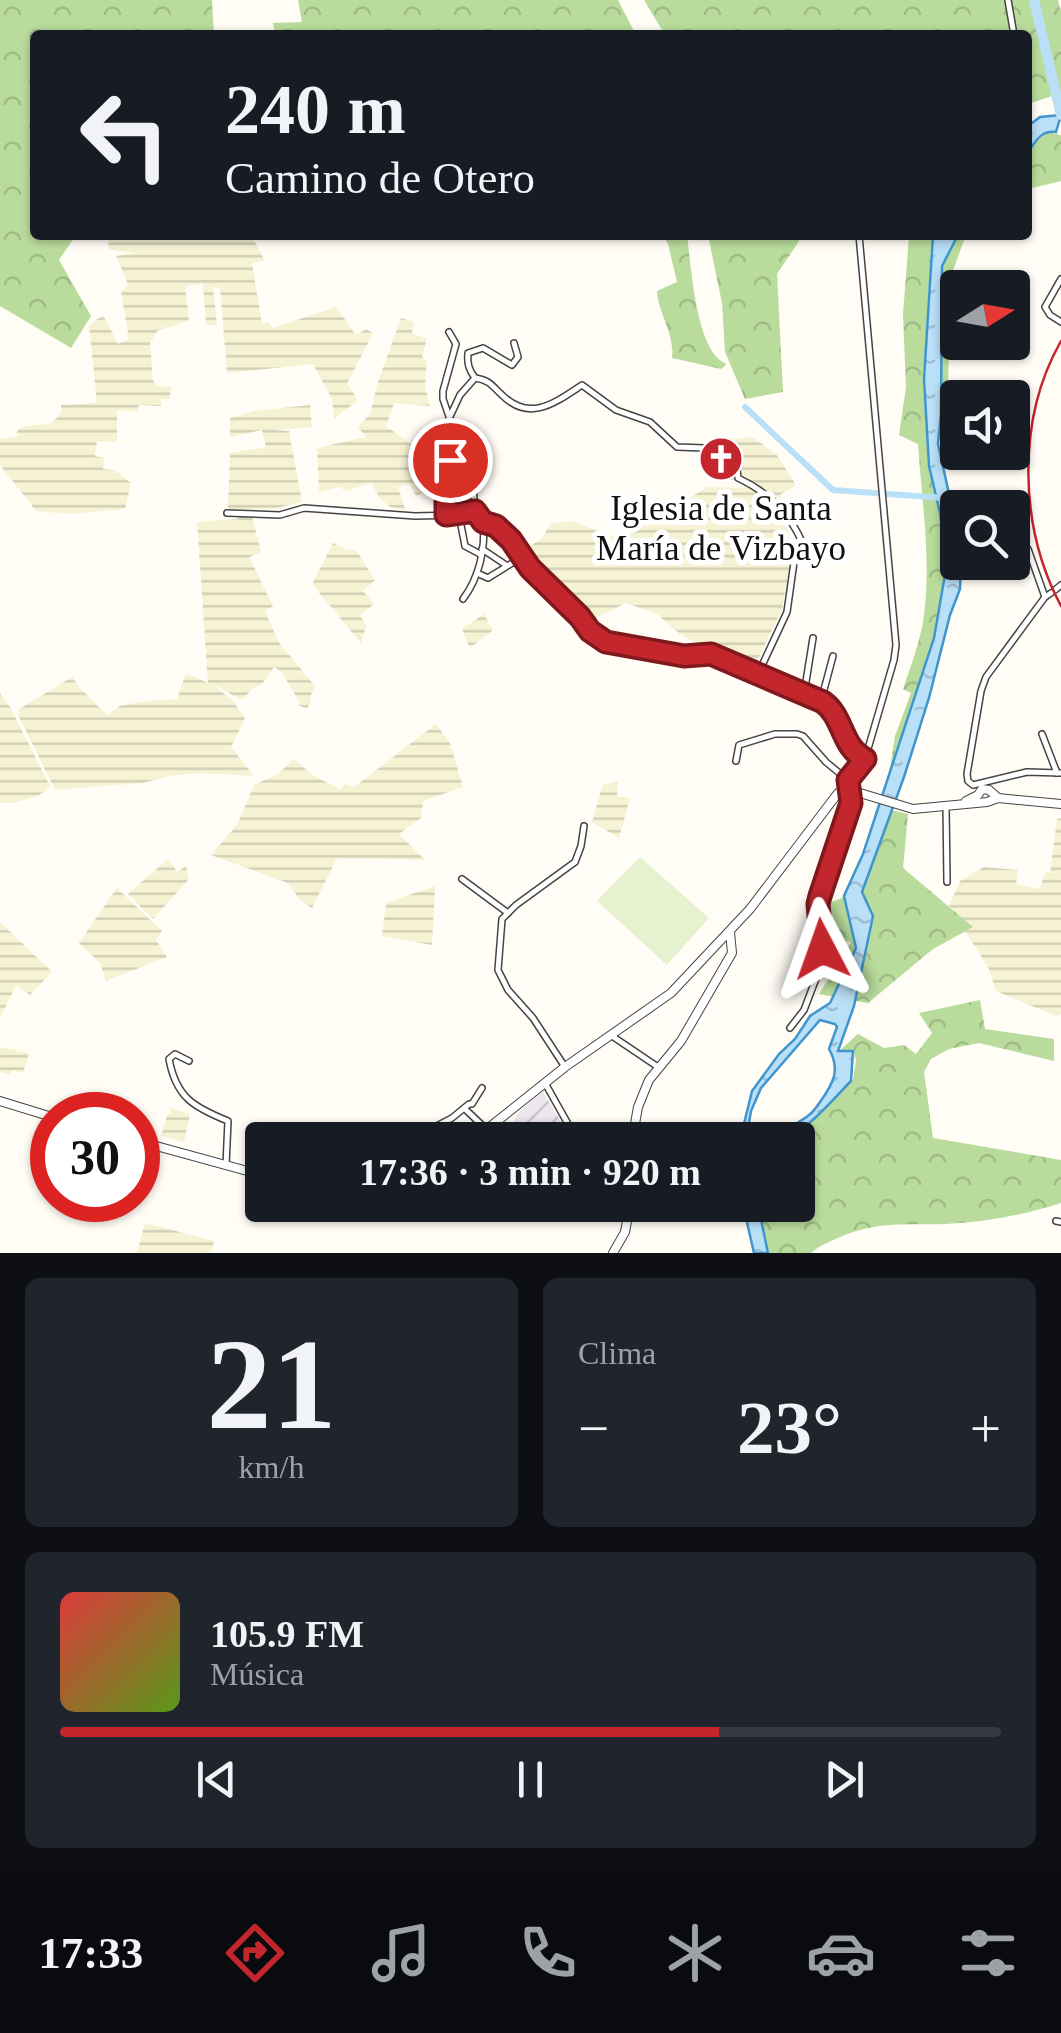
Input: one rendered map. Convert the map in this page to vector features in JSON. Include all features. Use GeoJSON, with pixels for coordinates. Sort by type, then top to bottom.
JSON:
{"type":"FeatureCollection","features":[{"type":"Feature","properties":{"kind":"street"},"geometry":{"type":"LineString","coordinates":[[1008,0],[1013,30]]}},
{"type":"Feature","properties":{"kind":"street"},"geometry":{"type":"LineString","coordinates":[[790,1028],[804,1010],[822,960],[818,904],[848,794],[865,759],[896,645],[859,240]]}},
{"type":"Feature","properties":{"kind":"street"},"geometry":{"type":"LineString","coordinates":[[1061,278],[1045,307],[1061,322]]}},
{"type":"Feature","properties":{"kind":"street"},"geometry":{"type":"LineString","coordinates":[[449,332],[456,344],[443,391],[473,486],[475,511],[483,522],[477,573],[463,599]]}},
{"type":"Feature","properties":{"kind":"street"},"geometry":{"type":"LineString","coordinates":[[514,343],[518,353],[512,365],[482,348],[468,354],[470,371],[476,378],[488,380],[503,397],[521,407],[547,407],[582,386],[616,410],[650,422],[676,447],[732,449],[738,478],[773,499],[794,525],[802,542],[794,562],[786,612],[758,674]]}},
{"type":"Feature","properties":{"kind":"street"},"geometry":{"type":"LineString","coordinates":[[446,515],[448,416],[476,378]]}},
{"type":"Feature","properties":{"kind":"street"},"geometry":{"type":"LineString","coordinates":[[227,512],[280,514],[304,508],[414,516],[475,511]]}},
{"type":"Feature","properties":{"kind":"street"},"geometry":{"type":"LineString","coordinates":[[459,515],[465,546],[506,565]]}},
{"type":"Feature","properties":{"kind":"street"},"geometry":{"type":"LineString","coordinates":[[483,522],[502,532],[530,568],[590,631],[606,642],[684,656],[711,654],[804,694],[829,706],[852,752],[865,759]]}},
{"type":"Feature","properties":{"kind":"street"},"geometry":{"type":"LineString","coordinates":[[1030,552],[1053,591],[986,677],[980,691],[967,774],[968,781],[985,793],[1018,801],[1061,804]]}},
{"type":"Feature","properties":{"kind":"street"},"geometry":{"type":"LineString","coordinates":[[477,573],[488,578],[523,555]]}},
{"type":"Feature","properties":{"kind":"street"},"geometry":{"type":"LineString","coordinates":[[804,694],[813,638]]}},
{"type":"Feature","properties":{"kind":"street"},"geometry":{"type":"LineString","coordinates":[[821,702],[833,656]]}},
{"type":"Feature","properties":{"kind":"street"},"geometry":{"type":"LineString","coordinates":[[736,761],[739,745],[775,734],[798,734],[826,762],[848,794],[912,809],[946,806],[961,804],[1027,772],[1059,773],[1042,734]]}},
{"type":"Feature","properties":{"kind":"street"},"geometry":{"type":"LineString","coordinates":[[495,1122],[564,1067],[672,992],[731,940],[750,909],[848,794]]}},
{"type":"Feature","properties":{"kind":"street"},"geometry":{"type":"LineString","coordinates":[[946,806],[946,882]]}},
{"type":"Feature","properties":{"kind":"street"},"geometry":{"type":"LineString","coordinates":[[564,1067],[498,970],[502,919],[575,862],[584,826]]}},
{"type":"Feature","properties":{"kind":"street"},"geometry":{"type":"LineString","coordinates":[[462,879],[508,912]]}},
{"type":"Feature","properties":{"kind":"street"},"geometry":{"type":"LineString","coordinates":[[635,1122],[658,1067],[681,1041],[732,953],[731,940]]}},
{"type":"Feature","properties":{"kind":"street"},"geometry":{"type":"LineString","coordinates":[[613,1032],[658,1067]]}},
{"type":"Feature","properties":{"kind":"street"},"geometry":{"type":"LineString","coordinates":[[189,1061],[176,1054],[168,1058],[178,1090],[200,1110],[228,1121],[226,1166]]}},
{"type":"Feature","properties":{"kind":"street"},"geometry":{"type":"LineString","coordinates":[[545,1083],[567,1122]]}},
{"type":"Feature","properties":{"kind":"street"},"geometry":{"type":"LineString","coordinates":[[442,1122],[472,1104],[482,1088]]}},
{"type":"Feature","properties":{"kind":"street"},"geometry":{"type":"LineString","coordinates":[[0,1102],[30,1111]]}},
{"type":"Feature","properties":{"kind":"street"},"geometry":{"type":"LineString","coordinates":[[465,1108],[479,1122]]}},
{"type":"Feature","properties":{"kind":"street"},"geometry":{"type":"LineString","coordinates":[[160,1147],[245,1171]]}},
{"type":"Feature","properties":{"kind":"street"},"geometry":{"type":"LineString","coordinates":[[613,1253],[627,1222]]}},
{"type":"Feature","properties":{"kind":"shaded area"},"geometry":{"type":"Polygon","coordinates":[[[108,240],[254,240],[265,261],[252,263],[262,324],[269,322],[272,328],[336,307],[356,335],[366,329],[373,333],[347,384],[358,400],[334,419],[332,399],[313,364],[227,373],[220,288],[213,287],[217,326],[206,324],[203,284],[185,286],[189,321],[157,331],[150,343],[153,381],[158,386],[172,387],[169,399],[161,399],[161,406],[139,405],[138,411],[117,410],[117,442],[97,441],[95,456],[104,458],[103,469],[115,470],[131,483],[125,509],[70,514],[36,511],[0,465],[0,439],[19,436],[16,433],[21,427],[52,423],[61,413],[61,405],[97,403],[89,325],[103,315],[118,344],[129,339],[121,291],[128,284],[116,256],[136,253],[109,250],[108,240]]]}},
{"type":"Feature","properties":{"kind":"shaded area"},"geometry":{"type":"Polygon","coordinates":[[[401,318],[414,322],[412,333],[427,339],[422,357],[427,360],[425,386],[430,406],[394,403],[386,426],[409,443],[444,456],[424,492],[416,496],[410,483],[398,487],[406,511],[390,507],[371,483],[346,491],[339,487],[319,492],[317,448],[366,437],[358,427],[370,414],[401,318]]]}},
{"type":"Feature","properties":{"kind":"shaded area"},"geometry":{"type":"Polygon","coordinates":[[[310,405],[312,427],[274,430],[289,431],[302,502],[273,509],[228,509],[230,453],[266,447],[262,430],[230,437],[230,418],[253,411],[310,405]]]}},
{"type":"Feature","properties":{"kind":"shaded area"},"geometry":{"type":"Polygon","coordinates":[[[753,437],[776,454],[796,485],[780,495],[793,546],[782,609],[757,661],[688,639],[657,614],[626,603],[592,620],[528,548],[543,537],[550,524],[571,521],[620,539],[708,487],[744,488],[739,451],[732,439],[753,437]]]}},
{"type":"Feature","properties":{"kind":"shaded area"},"geometry":{"type":"Polygon","coordinates":[[[237,515],[252,516],[261,552],[249,557],[273,606],[265,611],[279,643],[315,686],[307,709],[298,705],[281,671],[274,667],[262,684],[242,700],[212,684],[233,701],[245,718],[231,747],[254,776],[199,773],[142,783],[55,790],[16,711],[72,677],[107,715],[120,706],[177,699],[186,673],[208,683],[197,522],[238,519],[237,515]]]}},
{"type":"Feature","properties":{"kind":"shaded area"},"geometry":{"type":"Polygon","coordinates":[[[333,543],[356,550],[375,580],[363,591],[374,604],[360,615],[366,626],[361,643],[312,584],[333,543]]]}},
{"type":"Feature","properties":{"kind":"shaded area"},"geometry":{"type":"Polygon","coordinates":[[[484,614],[493,630],[470,648],[462,629],[484,614]]]}},
{"type":"Feature","properties":{"kind":"shaded area"},"geometry":{"type":"Polygon","coordinates":[[[0,693],[50,786],[37,796],[14,803],[0,803],[0,693]]]}},
{"type":"Feature","properties":{"kind":"shaded area"},"geometry":{"type":"Polygon","coordinates":[[[436,724],[450,743],[463,787],[423,801],[421,818],[399,834],[425,860],[337,858],[312,908],[300,900],[288,883],[211,855],[237,825],[254,785],[278,774],[294,759],[312,775],[340,789],[345,784],[354,787],[436,724]]]}},
{"type":"Feature","properties":{"kind":"shaded area"},"geometry":{"type":"Polygon","coordinates":[[[618,782],[617,796],[630,798],[619,838],[592,822],[603,784],[618,782]]]}},
{"type":"Feature","properties":{"kind":"shaded area"},"geometry":{"type":"Polygon","coordinates":[[[1061,818],[1061,1014],[1056,1016],[996,991],[989,969],[965,931],[972,927],[949,906],[960,881],[984,867],[1018,870],[1016,884],[1039,889],[1046,872],[1050,873],[1057,819],[1061,818]]]}},
{"type":"Feature","properties":{"kind":"shaded area"},"geometry":{"type":"Polygon","coordinates":[[[168,859],[177,872],[186,866],[189,879],[153,919],[128,894],[168,859]]]}},
{"type":"Feature","properties":{"kind":"shaded area"},"geometry":{"type":"Polygon","coordinates":[[[435,886],[432,945],[382,936],[386,903],[435,886]]]}},
{"type":"Feature","properties":{"kind":"shaded area"},"geometry":{"type":"Polygon","coordinates":[[[117,888],[162,931],[156,940],[167,957],[106,981],[100,963],[79,943],[117,888]]]}},
{"type":"Feature","properties":{"kind":"shaded area"},"geometry":{"type":"Polygon","coordinates":[[[0,922],[52,972],[30,995],[16,985],[0,1018],[0,922]]]}},
{"type":"Feature","properties":{"kind":"shaded area"},"geometry":{"type":"Polygon","coordinates":[[[0,1047],[29,1053],[23,1073],[0,1072],[0,1047]]]}},
{"type":"Feature","properties":{"kind":"shaded area"},"geometry":{"type":"Polygon","coordinates":[[[543,1092],[561,1122],[514,1122],[518,1112],[543,1092]]]}},
{"type":"Feature","properties":{"kind":"shaded area"},"geometry":{"type":"Polygon","coordinates":[[[170,1108],[190,1114],[184,1142],[161,1136],[168,1113],[172,1114],[170,1108]]]}},
{"type":"Feature","properties":{"kind":"shaded area"},"geometry":{"type":"Polygon","coordinates":[[[145,1223],[214,1241],[211,1253],[137,1253],[145,1223]]]}},
{"type":"Feature","properties":{"kind":"green space"},"geometry":{"type":"Polygon","coordinates":[[[0,0],[212,0],[214,30],[30,30],[30,240],[73,240],[59,260],[91,316],[71,348],[0,306],[0,0]]]}},
{"type":"Feature","properties":{"kind":"green space"},"geometry":{"type":"Polygon","coordinates":[[[298,0],[618,0],[633,30],[274,30],[273,23],[302,22],[298,0]]]}},
{"type":"Feature","properties":{"kind":"green space"},"geometry":{"type":"Polygon","coordinates":[[[644,0],[1058,0],[1061,93],[1032,103],[1032,30],[662,30],[644,0]]]}},
{"type":"Feature","properties":{"kind":"green space"},"geometry":{"type":"Polygon","coordinates":[[[1048,132],[1061,135],[1061,181],[1032,188],[1032,148],[1048,132]]]}},
{"type":"Feature","properties":{"kind":"green space"},"geometry":{"type":"Polygon","coordinates":[[[666,240],[688,240],[701,325],[715,355],[726,365],[721,369],[672,358],[657,291],[677,282],[666,240]]]}},
{"type":"Feature","properties":{"kind":"green space"},"geometry":{"type":"Polygon","coordinates":[[[709,240],[800,240],[777,274],[783,392],[745,399],[725,352],[722,303],[709,240]]]}},
{"type":"Feature","properties":{"kind":"green space"},"geometry":{"type":"Polygon","coordinates":[[[909,240],[932,240],[923,379],[928,466],[940,519],[940,580],[944,580],[933,637],[889,774],[895,736],[911,693],[903,689],[921,631],[927,578],[918,444],[899,435],[906,387],[903,315],[909,240]]]}},
{"type":"Feature","properties":{"kind":"green space"},"geometry":{"type":"Polygon","coordinates":[[[956,240],[964,240],[953,270],[942,270],[956,240]]]}},
{"type":"Feature","properties":{"kind":"green space"},"geometry":{"type":"Polygon","coordinates":[[[941,360],[949,360],[948,380],[941,380],[941,360]]]}},
{"type":"Feature","properties":{"kind":"green space"},"geometry":{"type":"Polygon","coordinates":[[[731,450],[735,480],[720,480],[721,471],[714,471],[711,453],[731,450]]]}},
{"type":"Feature","properties":{"kind":"green space"},"geometry":{"type":"Polygon","coordinates":[[[877,807],[908,814],[903,868],[973,927],[933,949],[868,1003],[819,994],[851,942],[831,938],[820,907],[842,898],[864,853],[877,807]]]}},
{"type":"Feature","properties":{"kind":"green space"},"geometry":{"type":"Polygon","coordinates":[[[640,857],[709,918],[667,965],[597,901],[640,857]]]}},
{"type":"Feature","properties":{"kind":"green space"},"geometry":{"type":"Polygon","coordinates":[[[980,1000],[985,1029],[1054,1039],[1054,1061],[979,1043],[949,1049],[931,1059],[924,1072],[933,1138],[1061,1160],[1061,1203],[975,1222],[878,1226],[824,1244],[811,1253],[769,1253],[763,1222],[815,1222],[815,1122],[811,1122],[845,1081],[853,1080],[856,1060],[853,1051],[838,1052],[858,1034],[884,1048],[904,1045],[916,1054],[932,1033],[919,1013],[980,1000]]]}},
{"type":"Feature","properties":{"kind":"water"},"geometry":{"type":"Polygon","coordinates":[[[1061,115],[1056,132],[1043,135],[1032,146],[1032,123],[1040,117],[1061,115]]]}},
{"type":"Feature","properties":{"kind":"water"},"geometry":{"type":"Polygon","coordinates":[[[933,240],[955,240],[940,270],[938,444],[940,470],[944,470],[948,490],[940,490],[940,513],[929,466],[924,379],[933,240]]]}},
{"type":"Feature","properties":{"kind":"water"},"geometry":{"type":"Polygon","coordinates":[[[944,580],[960,580],[929,698],[862,892],[873,916],[854,1006],[838,1051],[853,1051],[851,1081],[810,1122],[799,1122],[812,1113],[825,1095],[835,1070],[829,1049],[837,1027],[820,1020],[761,1088],[749,1122],[744,1122],[752,1091],[810,1016],[830,1003],[856,948],[844,896],[863,854],[934,638],[944,580]]]}},
{"type":"Feature","properties":{"kind":"water"},"geometry":{"type":"Polygon","coordinates":[[[747,1222],[762,1222],[768,1253],[754,1253],[747,1222]]]}},
{"type":"Feature","properties":{"kind":"waterway"},"geometry":{"type":"LineString","coordinates":[[1034,0],[1061,115]]}},
{"type":"Feature","properties":{"kind":"waterway"},"geometry":{"type":"LineString","coordinates":[[745,407],[833,490],[940,498]]}},
{"type":"Feature","properties":{"kind":"railway"},"geometry":{"type":"LineString","coordinates":[[1061,341],[1036,405],[1028,474],[1037,542],[1061,606]]}},
{"type":"Feature","properties":{"kind":"place","name":"Iglesia de Santa María de Vizbayo"},"geometry":{"type":"Point","coordinates":[721,459]}},
{"type":"Feature","properties":{"kind":"route"},"geometry":{"type":"LineString","coordinates":[[450,460],[446,515],[475,511],[483,522],[496,526],[530,568],[599,638],[684,656],[711,654],[823,702],[836,715],[852,752],[865,759],[848,780],[851,803],[818,904],[822,949]]}}]}
